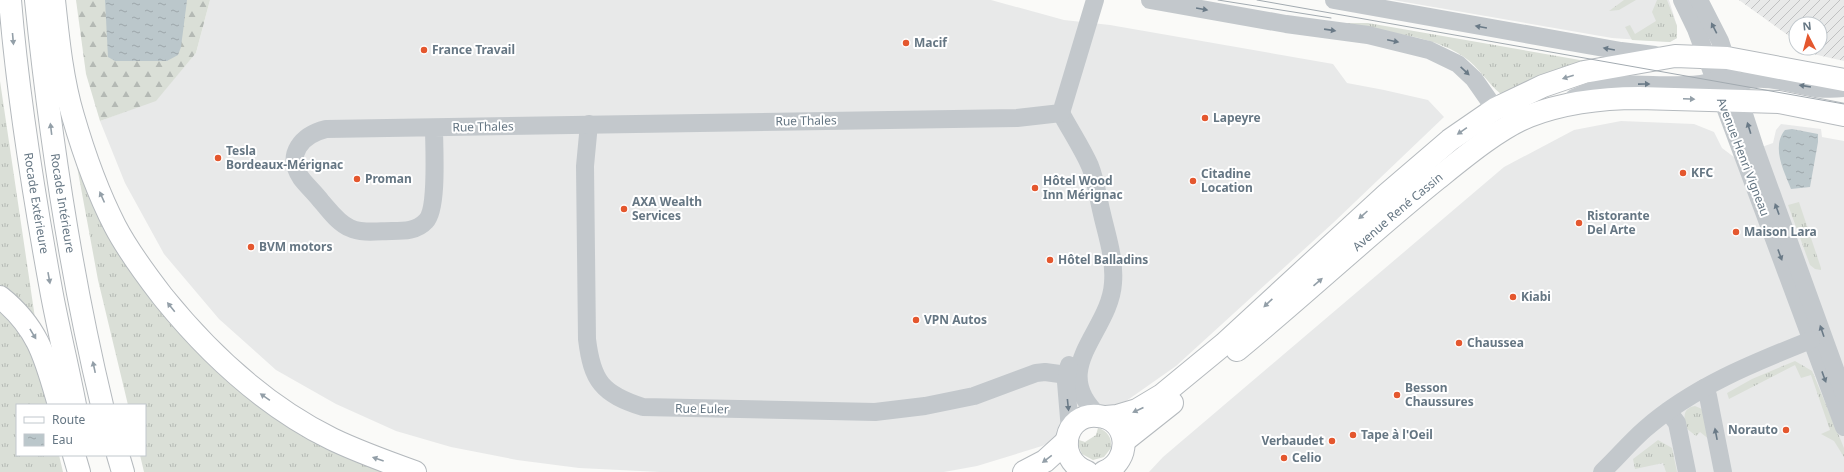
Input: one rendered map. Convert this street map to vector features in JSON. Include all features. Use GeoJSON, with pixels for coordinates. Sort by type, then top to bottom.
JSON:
{"type":"FeatureCollection","features":[{"type":"Feature","properties":{"kind":"main road","name":"Rocade Extérieure"},"geometry":{"type":"LineString","coordinates":[[10,0],[14,50],[29,165],[52,296],[75,404]]}},
{"type":"Feature","properties":{"kind":"main road","name":"Rocade Intérieure"},"geometry":{"type":"LineString","coordinates":[[36,0],[56,163],[78,293],[102,404]]}},
{"type":"Feature","properties":{"kind":"main road"},"geometry":{"type":"LineString","coordinates":[[54,0],[57,32],[72,115],[86,157],[115,227],[147,276],[184,322],[221,361],[260,394],[294,417],[332,439],[372,457],[415,472]]}},
{"type":"Feature","properties":{"kind":"main road","name":"Avenue René Cassin"},"geometry":{"type":"LineString","coordinates":[[1068,435],[1082,419],[1089,416],[1117,416],[1137,410],[1162,395],[1224,344],[1324,251],[1450,140],[1495,109],[1543,86],[1584,72],[1675,56],[1716,58],[1844,80]]}},
{"type":"Feature","properties":{"kind":"main road","name":"Avenue René Cassin"},"geometry":{"type":"LineString","coordinates":[[1118,462],[1278,316],[1429,186],[1483,144],[1506,128],[1528,117],[1553,108],[1619,98],[1732,95],[1779,102],[1844,115]]}},
{"type":"Feature","properties":{"kind":"main road"},"geometry":{"type":"LineString","coordinates":[[0,297],[26,321],[40,346],[51,376],[59,404]]}},
{"type":"Feature","properties":{"kind":"main road"},"geometry":{"type":"LineString","coordinates":[[1102,416],[1118,427],[1118,462]]}},
{"type":"Feature","properties":{"kind":"main road"},"geometry":{"type":"LineString","coordinates":[[1068,435],[1069,457],[1074,464],[1076,471]]}},
{"type":"Feature","properties":{"kind":"main road"},"geometry":{"type":"LineString","coordinates":[[1024,472],[1045,461],[1068,435]]}},
{"type":"Feature","properties":{"kind":"main road"},"geometry":{"type":"LineString","coordinates":[[74,456],[79,472]]}},
{"type":"Feature","properties":{"kind":"main road"},"geometry":{"type":"LineString","coordinates":[[85,456],[89,472]]}},
{"type":"Feature","properties":{"kind":"main road"},"geometry":{"type":"LineString","coordinates":[[114,456],[118,472]]}},
{"type":"Feature","properties":{"kind":"main road"},"geometry":{"type":"LineString","coordinates":[[118,456],[123,472]]}},
{"type":"Feature","properties":{"kind":"street"},"geometry":{"type":"LineString","coordinates":[[1094,0],[1061,113],[1085,157],[1093,176],[1112,255],[1113,284],[1107,308],[1084,354],[1078,374],[1080,392],[1084,401],[1102,416]]}},
{"type":"Feature","properties":{"kind":"street"},"geometry":{"type":"LineString","coordinates":[[1150,0],[1286,24],[1368,35],[1430,50],[1449,59],[1474,79],[1495,109],[1507,116],[1528,117]]}},
{"type":"Feature","properties":{"kind":"street"},"geometry":{"type":"LineString","coordinates":[[1334,0],[1621,51],[1675,56]]}},
{"type":"Feature","properties":{"kind":"street","name":"Avenue Henri Vigneau"},"geometry":{"type":"LineString","coordinates":[[1682,0],[1696,29],[1716,58],[1755,148],[1844,394]]}},
{"type":"Feature","properties":{"kind":"street","name":"Avenue Henri Vigneau"},"geometry":{"type":"LineString","coordinates":[[1699,0],[1715,28],[1716,58]]}},
{"type":"Feature","properties":{"kind":"street"},"geometry":{"type":"LineString","coordinates":[[1553,108],[1585,93],[1601,88],[1642,84],[1699,83],[1715,80],[1720,77],[1716,58]]}},
{"type":"Feature","properties":{"kind":"street"},"geometry":{"type":"LineString","coordinates":[[1732,95],[1751,79],[1762,79],[1818,88],[1844,88]]}},
{"type":"Feature","properties":{"kind":"street","name":"Avenue Henri Vigneau"},"geometry":{"type":"LineString","coordinates":[[1715,80],[1732,95],[1810,340],[1844,427]]}},
{"type":"Feature","properties":{"kind":"street","name":"Rue Thales"},"geometry":{"type":"LineString","coordinates":[[434,128],[433,203],[427,221],[410,231],[363,231],[351,229],[340,222],[301,177],[295,162],[297,148],[304,140],[314,132],[326,129],[1018,118],[1061,113]]}},
{"type":"Feature","properties":{"kind":"street","name":"Rue Euler"},"geometry":{"type":"LineString","coordinates":[[589,124],[585,166],[587,339],[590,362],[597,379],[611,394],[643,407],[875,412],[925,406],[974,396],[1036,373],[1045,372],[1067,375]]}},
{"type":"Feature","properties":{"kind":"street"},"geometry":{"type":"LineString","coordinates":[[1068,435],[1067,375],[1076,349],[1100,321]]}},
{"type":"Feature","properties":{"kind":"street"},"geometry":{"type":"LineString","coordinates":[[1602,472],[1646,428],[1668,411],[1704,388],[1750,364],[1810,340]]}},
{"type":"Feature","properties":{"kind":"street"},"geometry":{"type":"LineString","coordinates":[[1704,388],[1708,396],[1723,472]]}},
{"type":"Feature","properties":{"kind":"street"},"geometry":{"type":"LineString","coordinates":[[1668,411],[1677,423],[1687,472]]}},
{"type":"Feature","properties":{"kind":"shaded area"},"geometry":{"type":"Polygon","coordinates":[[[210,0],[991,0],[1064,20],[1110,25],[1333,64],[1347,83],[1428,100],[1444,117],[1333,223],[1176,366],[1112,411],[1042,446],[977,466],[944,472],[660,472],[579,468],[517,460],[451,447],[396,431],[336,404],[276,370],[219,319],[164,254],[125,183],[100,121],[156,100],[196,53],[210,0]]]}},
{"type":"Feature","properties":{"kind":"shaded area"},"geometry":{"type":"Polygon","coordinates":[[[1393,0],[1669,0],[1677,26],[1677,38],[1670,42],[1612,38],[1393,0]]]}},
{"type":"Feature","properties":{"kind":"shaded area"},"geometry":{"type":"Polygon","coordinates":[[[1739,0],[1844,0],[1844,61],[1822,56],[1828,56],[1828,16],[1788,16],[1788,35],[1739,0]]]}},
{"type":"Feature","properties":{"kind":"shaded area"},"geometry":{"type":"Polygon","coordinates":[[[1621,121],[1694,124],[1714,132],[1722,148],[1734,157],[1773,143],[1776,130],[1781,124],[1821,129],[1822,137],[1844,141],[1844,472],[1149,472],[1163,457],[1504,167],[1574,130],[1621,121]]]}},
{"type":"Feature","properties":{"kind":"green space"},"geometry":{"type":"Polygon","coordinates":[[[76,0],[210,0],[196,53],[156,101],[100,121],[86,74],[76,0]]]}},
{"type":"Feature","properties":{"kind":"green space"},"geometry":{"type":"Polygon","coordinates":[[[1624,0],[1636,0],[1619,10],[1609,11],[1624,0]]]}},
{"type":"Feature","properties":{"kind":"green space"},"geometry":{"type":"Polygon","coordinates":[[[1657,0],[1667,0],[1677,26],[1677,38],[1670,42],[1632,40],[1625,27],[1630,25],[1635,34],[1656,21],[1652,12],[1657,0]]]}},
{"type":"Feature","properties":{"kind":"green space"},"geometry":{"type":"Polygon","coordinates":[[[1343,23],[1368,23],[1597,63],[1560,73],[1555,70],[1505,94],[1501,94],[1469,61],[1450,49],[1436,43],[1405,35],[1343,23]]]}},
{"type":"Feature","properties":{"kind":"green space"},"geometry":{"type":"Polygon","coordinates":[[[0,81],[35,318],[7,289],[0,285],[0,81]]]}},
{"type":"Feature","properties":{"kind":"green space"},"geometry":{"type":"Polygon","coordinates":[[[76,161],[202,354],[385,472],[144,472],[140,456],[146,456],[146,404],[128,404],[98,280],[76,161]]]}},
{"type":"Feature","properties":{"kind":"green space"},"geometry":{"type":"Polygon","coordinates":[[[1799,202],[1821,270],[1815,269],[1810,265],[1788,205],[1799,202]]]}},
{"type":"Feature","properties":{"kind":"green space"},"geometry":{"type":"Polygon","coordinates":[[[0,311],[23,335],[38,364],[48,404],[16,404],[16,456],[59,456],[63,472],[0,472],[0,311]]]}},
{"type":"Feature","properties":{"kind":"green space"},"geometry":{"type":"Polygon","coordinates":[[[1795,361],[1812,371],[1844,448],[1844,457],[1834,441],[1821,434],[1830,430],[1811,375],[1801,378],[1795,365],[1729,399],[1727,393],[1752,379],[1795,361]]]}},
{"type":"Feature","properties":{"kind":"green space"},"geometry":{"type":"Polygon","coordinates":[[[1695,406],[1702,409],[1710,440],[1700,432],[1696,436],[1686,428],[1686,411],[1695,406]]]}},
{"type":"Feature","properties":{"kind":"green space"},"geometry":{"type":"Polygon","coordinates":[[[1098,428],[1109,435],[1111,448],[1104,457],[1093,460],[1082,454],[1079,447],[1079,440],[1085,442],[1096,435],[1098,428]]]}},
{"type":"Feature","properties":{"kind":"green space"},"geometry":{"type":"Polygon","coordinates":[[[1658,440],[1672,448],[1677,472],[1666,472],[1663,463],[1635,469],[1633,459],[1658,440]]]}},
{"type":"Feature","properties":{"kind":"water"},"geometry":{"type":"Polygon","coordinates":[[[105,0],[187,0],[181,47],[178,55],[167,61],[115,61],[108,57],[105,0]]]}},
{"type":"Feature","properties":{"kind":"water"},"geometry":{"type":"Polygon","coordinates":[[[1792,129],[1818,134],[1810,187],[1791,189],[1782,167],[1779,144],[1785,130],[1792,129]]]}},
{"type":"Feature","properties":{"kind":"tram line"},"geometry":{"type":"LineString","coordinates":[[1218,0],[1331,18]]}},
{"type":"Feature","properties":{"kind":"tram line"},"geometry":{"type":"LineString","coordinates":[[1257,0],[1844,104]]}},
{"type":"Feature","properties":{"kind":"place","name":"Macif"},"geometry":{"type":"Point","coordinates":[906,43]}},
{"type":"Feature","properties":{"kind":"place","name":"France Travail"},"geometry":{"type":"Point","coordinates":[424,50]}},
{"type":"Feature","properties":{"kind":"place","name":"Lapeyre"},"geometry":{"type":"Point","coordinates":[1205,118]}},
{"type":"Feature","properties":{"kind":"place","name":"Tesla Bordeaux-Mérignac"},"geometry":{"type":"Point","coordinates":[218,158]}},
{"type":"Feature","properties":{"kind":"place","name":"KFC"},"geometry":{"type":"Point","coordinates":[1683,173]}},
{"type":"Feature","properties":{"kind":"place","name":"Proman"},"geometry":{"type":"Point","coordinates":[357,179]}},
{"type":"Feature","properties":{"kind":"place","name":"Citadine Location"},"geometry":{"type":"Point","coordinates":[1193,181]}},
{"type":"Feature","properties":{"kind":"place","name":"Hôtel Wood Inn Mérignac"},"geometry":{"type":"Point","coordinates":[1035,188]}},
{"type":"Feature","properties":{"kind":"place","name":"AXA Wealth Services"},"geometry":{"type":"Point","coordinates":[624,209]}},
{"type":"Feature","properties":{"kind":"place","name":"Ristorante Del Arte"},"geometry":{"type":"Point","coordinates":[1579,223]}},
{"type":"Feature","properties":{"kind":"place","name":"Maison Lara"},"geometry":{"type":"Point","coordinates":[1736,232]}},
{"type":"Feature","properties":{"kind":"place","name":"BVM motors"},"geometry":{"type":"Point","coordinates":[251,247]}},
{"type":"Feature","properties":{"kind":"place","name":"Hôtel Balladins"},"geometry":{"type":"Point","coordinates":[1050,260]}},
{"type":"Feature","properties":{"kind":"place","name":"Kiabi"},"geometry":{"type":"Point","coordinates":[1513,297]}},
{"type":"Feature","properties":{"kind":"place","name":"VPN Autos"},"geometry":{"type":"Point","coordinates":[916,320]}},
{"type":"Feature","properties":{"kind":"place","name":"Chaussea"},"geometry":{"type":"Point","coordinates":[1459,343]}},
{"type":"Feature","properties":{"kind":"place","name":"Besson Chaussures"},"geometry":{"type":"Point","coordinates":[1397,395]}},
{"type":"Feature","properties":{"kind":"place","name":"Norauto"},"geometry":{"type":"Point","coordinates":[1786,430]}},
{"type":"Feature","properties":{"kind":"place","name":"Tape à l'Oeil"},"geometry":{"type":"Point","coordinates":[1353,435]}},
{"type":"Feature","properties":{"kind":"place","name":"Verbaudet"},"geometry":{"type":"Point","coordinates":[1332,441]}},
{"type":"Feature","properties":{"kind":"place","name":"Celio"},"geometry":{"type":"Point","coordinates":[1284,458]}}]}
